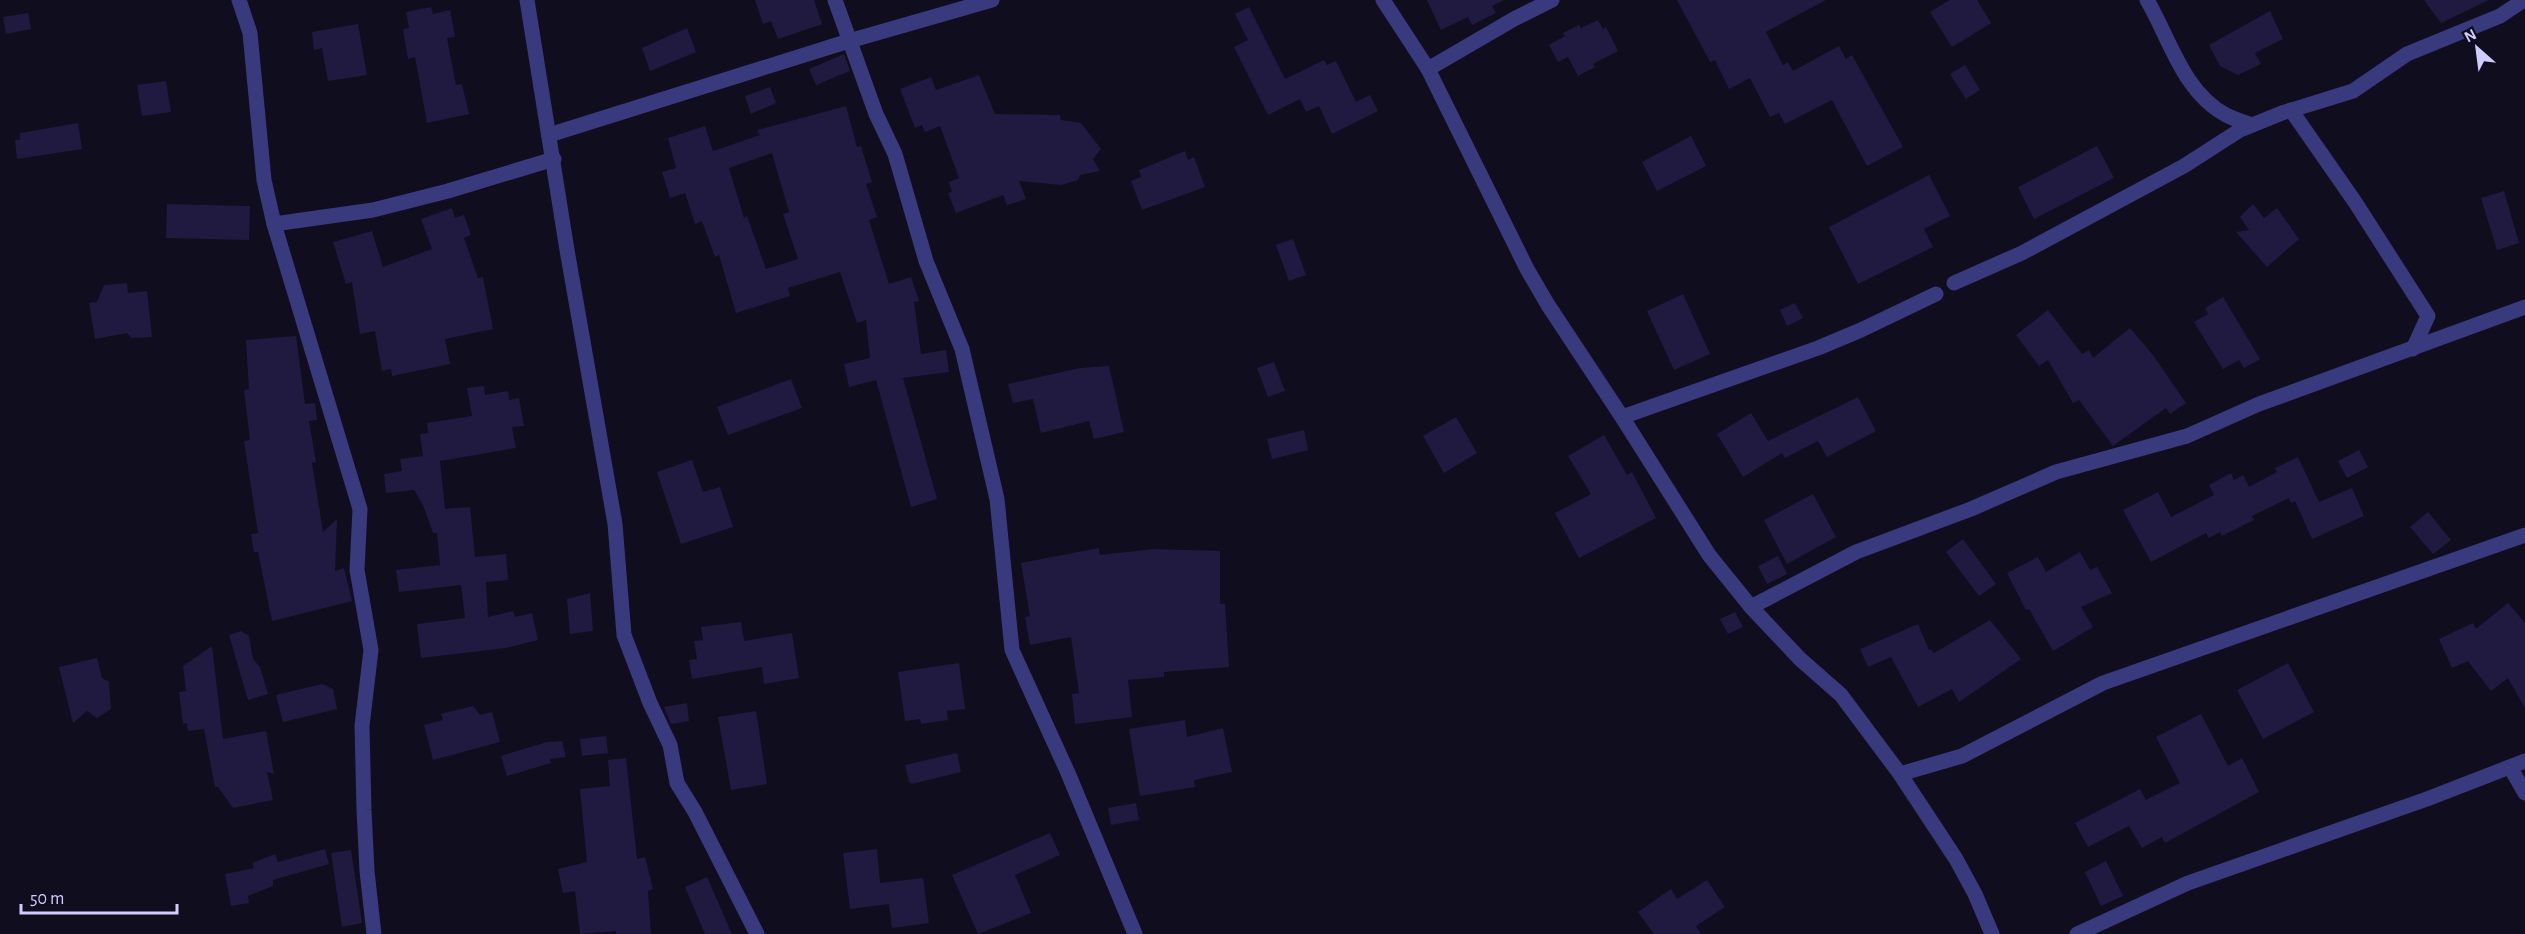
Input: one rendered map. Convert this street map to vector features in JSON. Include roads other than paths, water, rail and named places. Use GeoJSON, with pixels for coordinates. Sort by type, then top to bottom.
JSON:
{"type":"FeatureCollection","features":[{"type":"Feature","properties":{"kind":"street"},"geometry":{"type":"LineString","coordinates":[[239,0],[250,33],[264,180],[274,224],[360,509],[357,570],[371,650],[362,726],[366,871],[374,934]]}},
{"type":"Feature","properties":{"kind":"street"},"geometry":{"type":"LineString","coordinates":[[527,0],[567,250],[615,524],[624,635],[650,703],[670,745],[677,783],[695,812],[757,934]]}},
{"type":"Feature","properties":{"kind":"street"},"geometry":{"type":"LineString","coordinates":[[835,0],[876,114],[896,154],[926,261],[962,349],[996,500],[1012,650],[1068,773],[1135,934]]}},
{"type":"Feature","properties":{"kind":"street"},"geometry":{"type":"LineString","coordinates":[[549,135],[849,40],[992,0]]}},
{"type":"Feature","properties":{"kind":"street"},"geometry":{"type":"LineString","coordinates":[[1383,0],[1428,69],[1527,269],[1548,305],[1709,555],[1751,607],[1800,658],[1841,695],[1900,774],[1956,859],[1975,894],[1992,934]]}},
{"type":"Feature","properties":{"kind":"street"},"geometry":{"type":"LineString","coordinates":[[1428,69],[1514,19],[1552,0]]}},
{"type":"Feature","properties":{"kind":"street"},"geometry":{"type":"LineString","coordinates":[[2147,0],[2177,61],[2197,92],[2224,115],[2252,125]]}},
{"type":"Feature","properties":{"kind":"street"},"geometry":{"type":"LineString","coordinates":[[1954,283],[2022,253],[2184,166],[2252,125],[2353,91],[2407,54],[2500,16],[2524,0]]}},
{"type":"Feature","properties":{"kind":"street"},"geometry":{"type":"LineString","coordinates":[[2291,110],[2355,202],[2428,316],[2413,349]]}},
{"type":"Feature","properties":{"kind":"street"},"geometry":{"type":"LineString","coordinates":[[274,224],[373,210],[448,191],[554,159]]}},
{"type":"Feature","properties":{"kind":"street"},"geometry":{"type":"LineString","coordinates":[[1622,417],[1818,348],[1936,294]]}},
{"type":"Feature","properties":{"kind":"street"},"geometry":{"type":"LineString","coordinates":[[1751,607],[1856,552],[1971,509],[2056,472],[2179,439],[2259,404],[2525,307]]}},
{"type":"Feature","properties":{"kind":"street"},"geometry":{"type":"LineString","coordinates":[[1900,774],[1962,756],[2103,683],[2525,535]]}},
{"type":"Feature","properties":{"kind":"street"},"geometry":{"type":"LineString","coordinates":[[2077,934],[2188,883],[2525,761]]}},
{"type":"Feature","properties":{"kind":"street"},"geometry":{"type":"LineString","coordinates":[[2510,767],[2525,793]]}}]}
